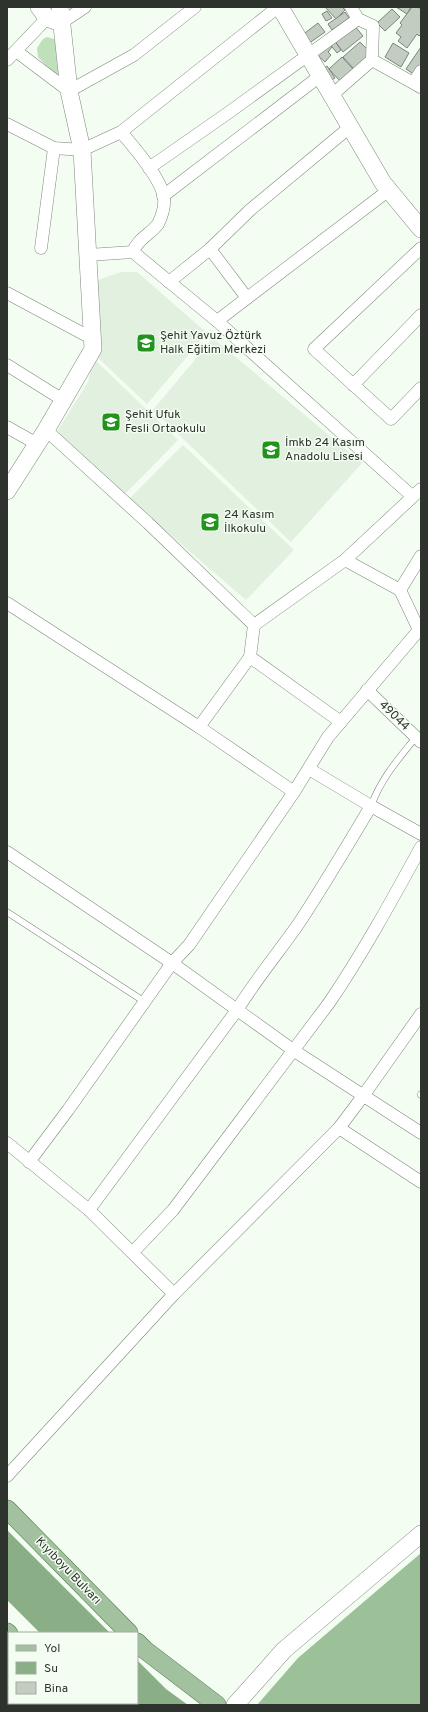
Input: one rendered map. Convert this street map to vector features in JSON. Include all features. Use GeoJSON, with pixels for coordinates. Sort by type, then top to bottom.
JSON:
{"type":"FeatureCollection","features":[{"type":"Feature","properties":{"kind":"main road","name":"Kıyıboyu Bulvarı"},"geometry":{"type":"LineString","coordinates":[[7,1509],[127,1632]]}},
{"type":"Feature","properties":{"kind":"main road"},"geometry":{"type":"LineString","coordinates":[[138,1643],[216,1705]]}},
{"type":"Feature","properties":{"kind":"street"},"geometry":{"type":"LineString","coordinates":[[7,60],[52,14],[85,7]]}},
{"type":"Feature","properties":{"kind":"street"},"geometry":{"type":"LineString","coordinates":[[69,91],[134,55],[195,7]]}},
{"type":"Feature","properties":{"kind":"street"},"geometry":{"type":"LineString","coordinates":[[332,95],[372,60],[373,26],[358,19],[351,7]]}},
{"type":"Feature","properties":{"kind":"street"},"geometry":{"type":"LineString","coordinates":[[7,124],[54,148],[82,150],[121,132],[284,9],[320,76],[389,190],[421,229]]}},
{"type":"Feature","properties":{"kind":"street"},"geometry":{"type":"LineString","coordinates":[[8,488],[41,437],[93,349],[82,150],[52,14]]}},
{"type":"Feature","properties":{"kind":"street"},"geometry":{"type":"LineString","coordinates":[[149,168],[358,19]]}},
{"type":"Feature","properties":{"kind":"street"},"geometry":{"type":"LineString","coordinates":[[16,51],[69,91]]}},
{"type":"Feature","properties":{"kind":"street"},"geometry":{"type":"LineString","coordinates":[[372,60],[419,86]]}},
{"type":"Feature","properties":{"kind":"street"},"geometry":{"type":"LineString","coordinates":[[419,86],[414,82],[421,71]]}},
{"type":"Feature","properties":{"kind":"street"},"geometry":{"type":"LineString","coordinates":[[164,196],[320,76]]}},
{"type":"Feature","properties":{"kind":"street"},"geometry":{"type":"LineString","coordinates":[[169,282],[210,249],[250,210],[350,127]]}},
{"type":"Feature","properties":{"kind":"street"},"geometry":{"type":"LineString","coordinates":[[121,132],[149,168],[164,196],[164,207],[160,219],[154,229],[137,244],[133,252]]}},
{"type":"Feature","properties":{"kind":"street"},"geometry":{"type":"LineString","coordinates":[[41,248],[54,148]]}},
{"type":"Feature","properties":{"kind":"street"},"geometry":{"type":"LineString","coordinates":[[217,321],[389,190]]}},
{"type":"Feature","properties":{"kind":"street"},"geometry":{"type":"LineString","coordinates":[[421,248],[314,349],[391,419],[421,388]]}},
{"type":"Feature","properties":{"kind":"street"},"geometry":{"type":"LineString","coordinates":[[210,249],[247,298]]}},
{"type":"Feature","properties":{"kind":"street"},"geometry":{"type":"LineString","coordinates":[[88,255],[133,252],[217,321],[417,492],[344,560],[254,625],[250,657],[199,727]]}},
{"type":"Feature","properties":{"kind":"street"},"geometry":{"type":"LineString","coordinates":[[7,293],[93,339]]}},
{"type":"Feature","properties":{"kind":"street"},"geometry":{"type":"LineString","coordinates":[[353,384],[421,315]]}},
{"type":"Feature","properties":{"kind":"street"},"geometry":{"type":"LineString","coordinates":[[7,365],[63,400]]}},
{"type":"Feature","properties":{"kind":"street"},"geometry":{"type":"LineString","coordinates":[[7,426],[41,437],[148,523],[254,625]]}},
{"type":"Feature","properties":{"kind":"street"},"geometry":{"type":"LineString","coordinates":[[400,590],[421,556]]}},
{"type":"Feature","properties":{"kind":"street"},"geometry":{"type":"LineString","coordinates":[[29,1162],[172,964],[190,945],[294,792],[328,737],[367,690],[420,631],[400,590],[344,560]]}},
{"type":"Feature","properties":{"kind":"street"},"geometry":{"type":"LineString","coordinates":[[7,603],[199,727],[294,792]]}},
{"type":"Feature","properties":{"kind":"street"},"geometry":{"type":"LineString","coordinates":[[250,657],[341,722]]}},
{"type":"Feature","properties":{"kind":"street","name":"49044"},"geometry":{"type":"LineString","coordinates":[[367,690],[419,737]]}},
{"type":"Feature","properties":{"kind":"street"},"geometry":{"type":"LineString","coordinates":[[309,769],[421,834]]}},
{"type":"Feature","properties":{"kind":"street"},"geometry":{"type":"LineString","coordinates":[[89,1210],[237,1010],[325,884],[371,806]]}},
{"type":"Feature","properties":{"kind":"street"},"geometry":{"type":"LineString","coordinates":[[133,1252],[173,1210],[329,1003],[352,969],[421,847]]}},
{"type":"Feature","properties":{"kind":"street"},"geometry":{"type":"LineString","coordinates":[[7,852],[172,964],[293,1050],[421,1133]]}},
{"type":"Feature","properties":{"kind":"street"},"geometry":{"type":"LineString","coordinates":[[7,1476],[174,1294],[339,1128],[421,1014]]}},
{"type":"Feature","properties":{"kind":"street"},"geometry":{"type":"LineString","coordinates":[[339,1128],[421,1182]]}},
{"type":"Feature","properties":{"kind":"street"},"geometry":{"type":"LineString","coordinates":[[7,1143],[89,1210],[174,1294]]}},
{"type":"Feature","properties":{"kind":"street"},"geometry":{"type":"LineString","coordinates":[[235,1705],[284,1650],[421,1534]]}},
{"type":"Feature","properties":{"kind":"lane"},"geometry":{"type":"LineString","coordinates":[[371,806],[386,773],[419,737]]}},
{"type":"Feature","properties":{"kind":"lane"},"geometry":{"type":"LineString","coordinates":[[7,912],[145,1002]]}},
{"type":"Feature","properties":{"kind":"shaded area"},"geometry":{"type":"Polygon","coordinates":[[[47,37],[57,40],[62,77],[58,78],[38,57],[37,48],[43,39],[47,37]]]}},
{"type":"Feature","properties":{"kind":"shaded area","name":"Şehit Yavuz Öztürk Halk Eğitim Merkezi"},"geometry":{"type":"Polygon","coordinates":[[[121,272],[137,272],[207,333],[147,404],[94,354],[95,281],[121,272]]]}},
{"type":"Feature","properties":{"kind":"shaded area","name":"İmkb 24 Kasım Anadolu Lisesi"},"geometry":{"type":"Polygon","coordinates":[[[213,338],[362,463],[291,542],[153,410],[213,338]]]}},
{"type":"Feature","properties":{"kind":"shaded area","name":"Şehit Ufuk Fesli Ortaokulu"},"geometry":{"type":"Polygon","coordinates":[[[93,358],[178,440],[125,494],[55,435],[88,382],[93,358]]]}},
{"type":"Feature","properties":{"kind":"shaded area","name":"24 Kasım İlkokulu"},"geometry":{"type":"Polygon","coordinates":[[[183,445],[294,550],[246,600],[129,499],[183,445]]]}},
{"type":"Feature","properties":{"kind":"shaded area"},"geometry":{"type":"Polygon","coordinates":[[[421,1553],[421,1705],[257,1705],[298,1658],[421,1553]]]}},
{"type":"Feature","properties":{"kind":"water"},"geometry":{"type":"Polygon","coordinates":[[[7,1530],[109,1632],[39,1632],[7,1600],[7,1530]]]}},
{"type":"Feature","properties":{"kind":"water"},"geometry":{"type":"Polygon","coordinates":[[[138,1661],[166,1689],[188,1705],[112,1704],[138,1704],[138,1661]]]}},
{"type":"Feature","properties":{"kind":"building"},"geometry":{"type":"Polygon","coordinates":[[[325,7],[342,7],[345,10],[336,19],[325,7]]]}},
{"type":"Feature","properties":{"kind":"building"},"geometry":{"type":"Polygon","coordinates":[[[396,7],[411,7],[407,14],[396,7]]]}},
{"type":"Feature","properties":{"kind":"building"},"geometry":{"type":"Polygon","coordinates":[[[412,7],[421,8],[421,34],[419,36],[417,34],[407,48],[398,41],[401,37],[396,33],[402,25],[400,23],[412,7]]]}},
{"type":"Feature","properties":{"kind":"building"},"geometry":{"type":"Polygon","coordinates":[[[392,9],[400,17],[385,31],[377,23],[392,9]]]}},
{"type":"Feature","properties":{"kind":"building"},"geometry":{"type":"Polygon","coordinates":[[[327,11],[332,18],[326,21],[322,14],[327,11]]]}},
{"type":"Feature","properties":{"kind":"building"},"geometry":{"type":"Polygon","coordinates":[[[345,12],[349,18],[332,30],[328,24],[345,12]]]}},
{"type":"Feature","properties":{"kind":"building"},"geometry":{"type":"Polygon","coordinates":[[[318,23],[325,32],[308,44],[301,36],[318,23]]]}},
{"type":"Feature","properties":{"kind":"building"},"geometry":{"type":"Polygon","coordinates":[[[354,25],[363,36],[343,52],[334,40],[354,25]]]}},
{"type":"Feature","properties":{"kind":"building"},"geometry":{"type":"Polygon","coordinates":[[[334,40],[341,50],[337,53],[329,43],[334,40]]]}},
{"type":"Feature","properties":{"kind":"building"},"geometry":{"type":"Polygon","coordinates":[[[325,42],[332,47],[328,52],[331,55],[325,62],[316,54],[325,42]]]}},
{"type":"Feature","properties":{"kind":"building"},"geometry":{"type":"Polygon","coordinates":[[[360,42],[371,53],[354,69],[343,57],[360,42]]]}},
{"type":"Feature","properties":{"kind":"building"},"geometry":{"type":"Polygon","coordinates":[[[393,43],[409,53],[401,67],[385,57],[393,43]]]}},
{"type":"Feature","properties":{"kind":"building"},"geometry":{"type":"Polygon","coordinates":[[[421,47],[421,79],[406,69],[421,47]]]}},
{"type":"Feature","properties":{"kind":"building"},"geometry":{"type":"Polygon","coordinates":[[[342,57],[353,69],[340,81],[329,69],[342,57]]]}},
{"type":"Feature","properties":{"kind":"building"},"geometry":{"type":"Polygon","coordinates":[[[327,66],[335,78],[327,83],[320,72],[327,66]]]}},
{"type":"Feature","properties":{"kind":"place","name":"Şehit Yavuz Öztürk Halk Eğitim Merkezi"},"geometry":{"type":"Point","coordinates":[146,343]}},
{"type":"Feature","properties":{"kind":"place","name":"Şehit Ufuk Fesli Ortaokulu"},"geometry":{"type":"Point","coordinates":[111,422]}},
{"type":"Feature","properties":{"kind":"place","name":"İmkb 24 Kasım Anadolu Lisesi"},"geometry":{"type":"Point","coordinates":[271,450]}},
{"type":"Feature","properties":{"kind":"place","name":"24 Kasım İlkokulu"},"geometry":{"type":"Point","coordinates":[210,522]}}]}
